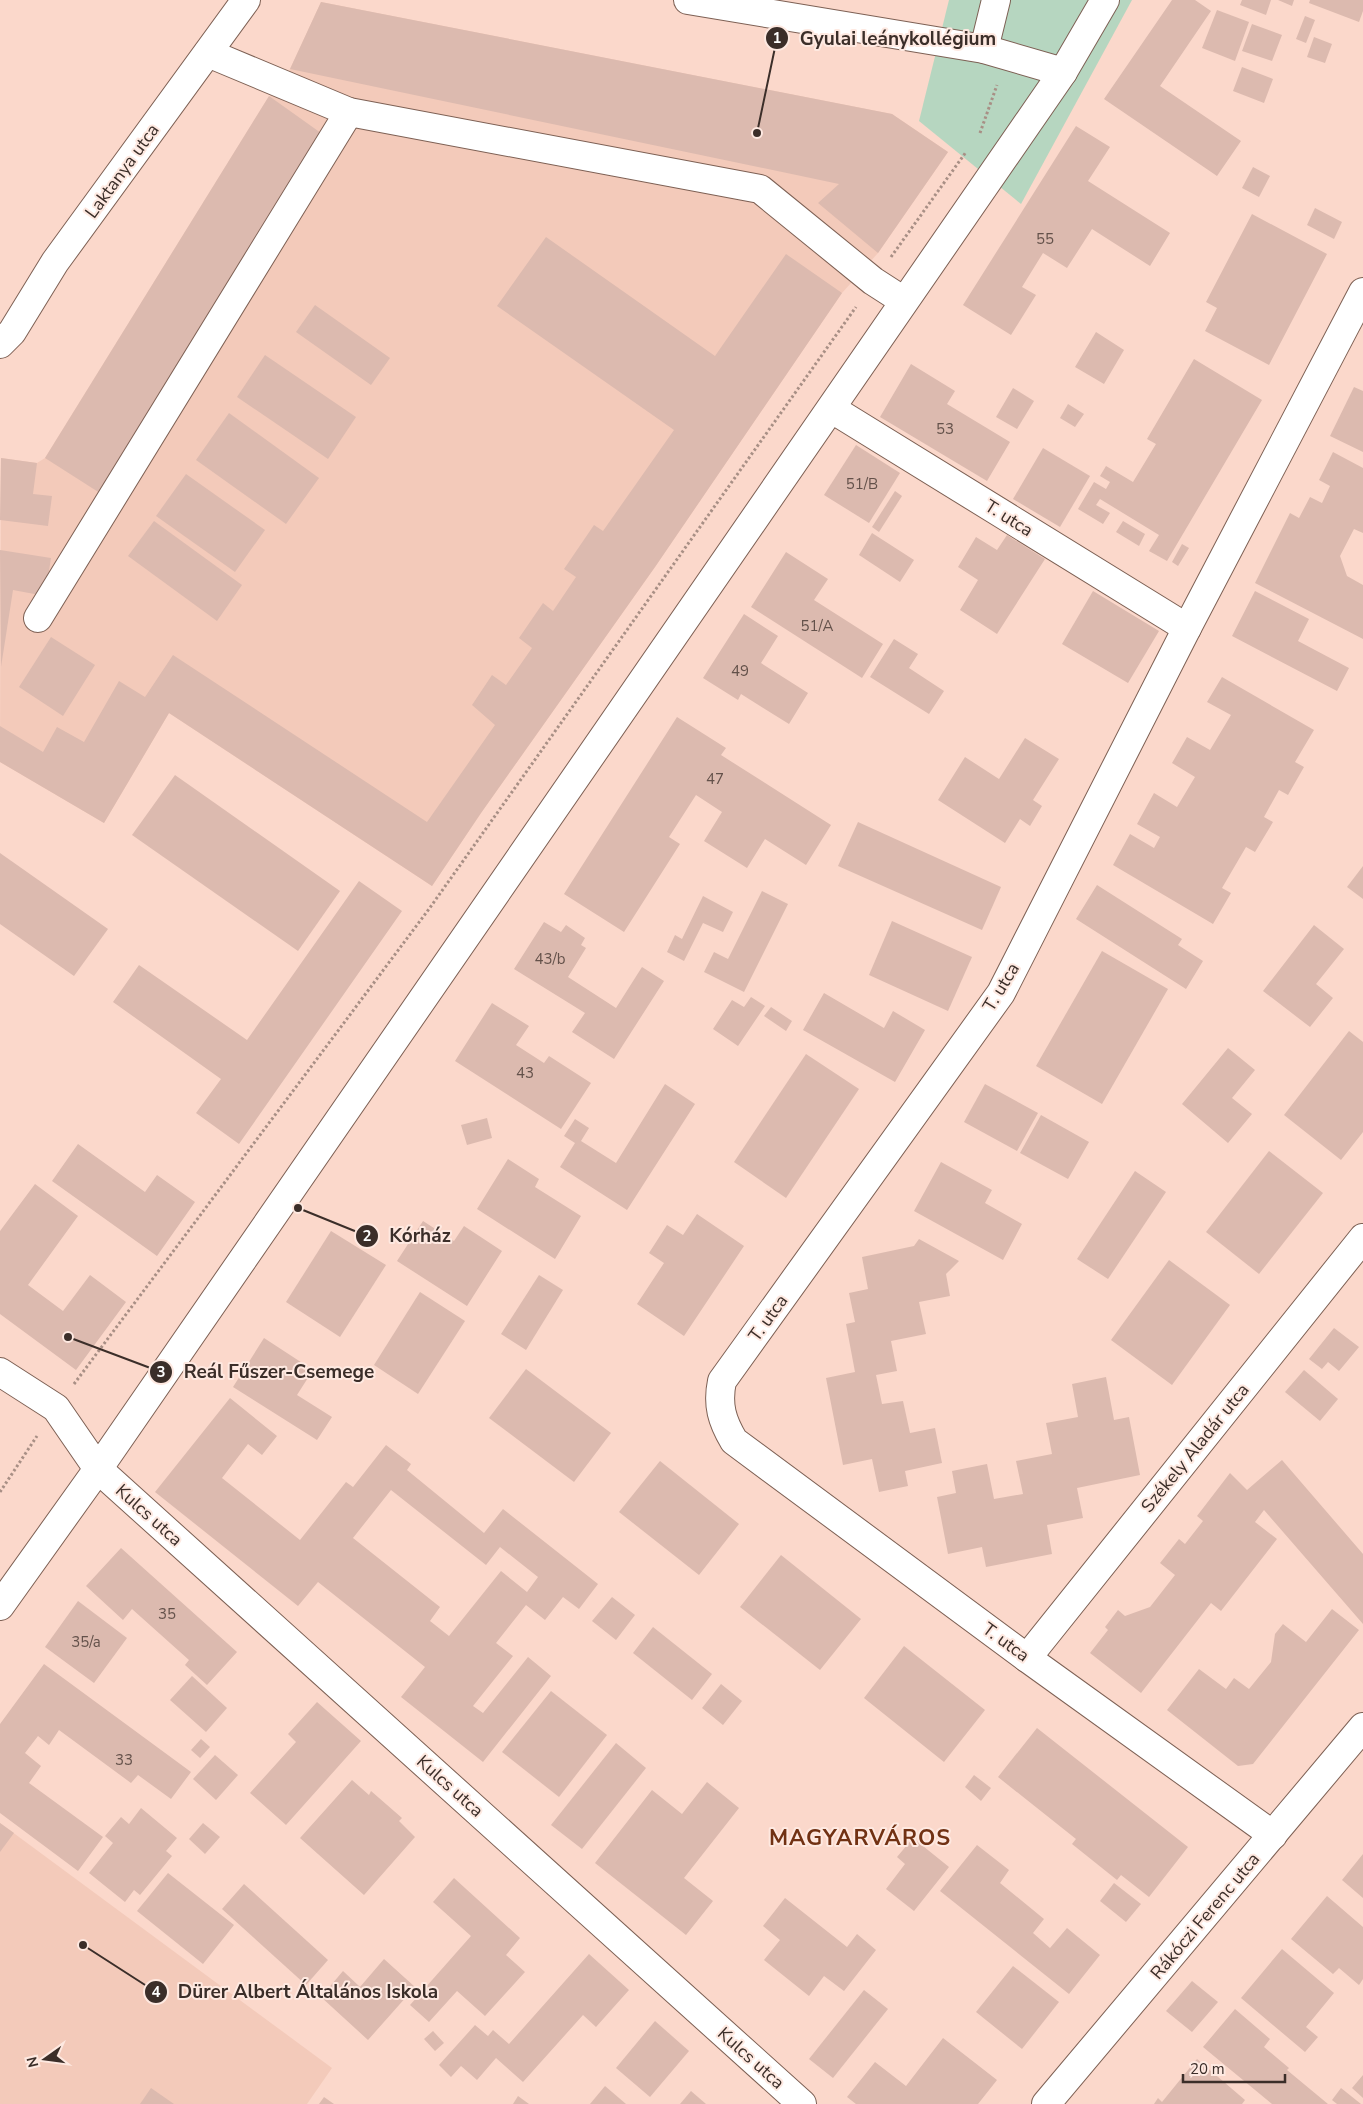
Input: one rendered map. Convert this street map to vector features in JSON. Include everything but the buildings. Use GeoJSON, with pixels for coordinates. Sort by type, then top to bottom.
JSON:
{"type":"FeatureCollection","features":[{"type":"Feature","properties":{"kind":"street","name":"Laktanya utca"},"geometry":{"type":"LineString","coordinates":[[0,344],[12,332],[55,262],[246,0]]}},
{"type":"Feature","properties":{"kind":"street"},"geometry":{"type":"LineString","coordinates":[[688,0],[996,52],[1064,72]]}},
{"type":"Feature","properties":{"kind":"street"},"geometry":{"type":"LineString","coordinates":[[996,0],[996,52]]}},
{"type":"Feature","properties":{"kind":"street"},"geometry":{"type":"LineString","coordinates":[[0,1606],[98,1469],[1064,72],[1105,0]]}},
{"type":"Feature","properties":{"kind":"street"},"geometry":{"type":"LineString","coordinates":[[208,53],[349,112],[760,189],[874,281],[904,301]]}},
{"type":"Feature","properties":{"kind":"street"},"geometry":{"type":"LineString","coordinates":[[38,618],[349,112]]}},
{"type":"Feature","properties":{"kind":"street","name":"T. utca"},"geometry":{"type":"LineString","coordinates":[[1273,1835],[1028,1658],[734,1441],[725,1426],[720,1409],[719,1396],[722,1381],[1001,993],[1187,628],[1363,292]]}},
{"type":"Feature","properties":{"kind":"street","name":"T. utca"},"geometry":{"type":"LineString","coordinates":[[832,408],[1187,628]]}},
{"type":"Feature","properties":{"kind":"street","name":"Székely Aladár utca"},"geometry":{"type":"LineString","coordinates":[[1028,1658],[1363,1238]]}},
{"type":"Feature","properties":{"kind":"street"},"geometry":{"type":"LineString","coordinates":[[0,1372],[56,1408]]}},
{"type":"Feature","properties":{"kind":"street","name":"Kulcs utca"},"geometry":{"type":"LineString","coordinates":[[56,1408],[98,1469],[802,2104]]}},
{"type":"Feature","properties":{"kind":"street","name":"Rákóczi Ferenc utca"},"geometry":{"type":"LineString","coordinates":[[1046,2104],[1363,1727]]}},
{"type":"Feature","properties":{"kind":"path"},"geometry":{"type":"LineString","coordinates":[[975,139],[981,132],[996,52]]}},
{"type":"Feature","properties":{"kind":"path"},"geometry":{"type":"LineString","coordinates":[[0,1492],[56,1408],[429,909],[970,147]]}},
{"type":"Feature","properties":{"kind":"shaded area"},"geometry":{"type":"Polygon","coordinates":[[[321,2],[892,114],[948,152],[878,253],[842,293],[655,567],[481,813],[432,886],[169,713],[104,823],[0,762],[1,458],[37,463],[45,458],[266,101],[290,69],[321,2]]]}},
{"type":"Feature","properties":{"kind":"shaded area"},"geometry":{"type":"Polygon","coordinates":[[[0,1823],[332,2068],[307,2104],[0,2104],[0,1823]]]}},
{"type":"Feature","properties":{"kind":"green space"},"geometry":{"type":"Polygon","coordinates":[[[949,0],[1132,0],[1021,204],[919,121],[949,0]]]}},
{"type":"Feature","properties":{"kind":"place","name":"Gyulai leánykollégium"},"geometry":{"type":"Point","coordinates":[757,133]}},
{"type":"Feature","properties":{"kind":"place","name":"Kórház"},"geometry":{"type":"Point","coordinates":[298,1208]}},
{"type":"Feature","properties":{"kind":"place","name":"Reál Fűszer-Csemege"},"geometry":{"type":"Point","coordinates":[68,1337]}},
{"type":"Feature","properties":{"kind":"place","name":"Dürer Albert Általános Iskola"},"geometry":{"type":"Point","coordinates":[83,1945]}},
{"type":"Feature","properties":{"kind":"district","name":"MAGYARVÁROS"},"geometry":{"type":"Point","coordinates":[860,1837]}}]}
